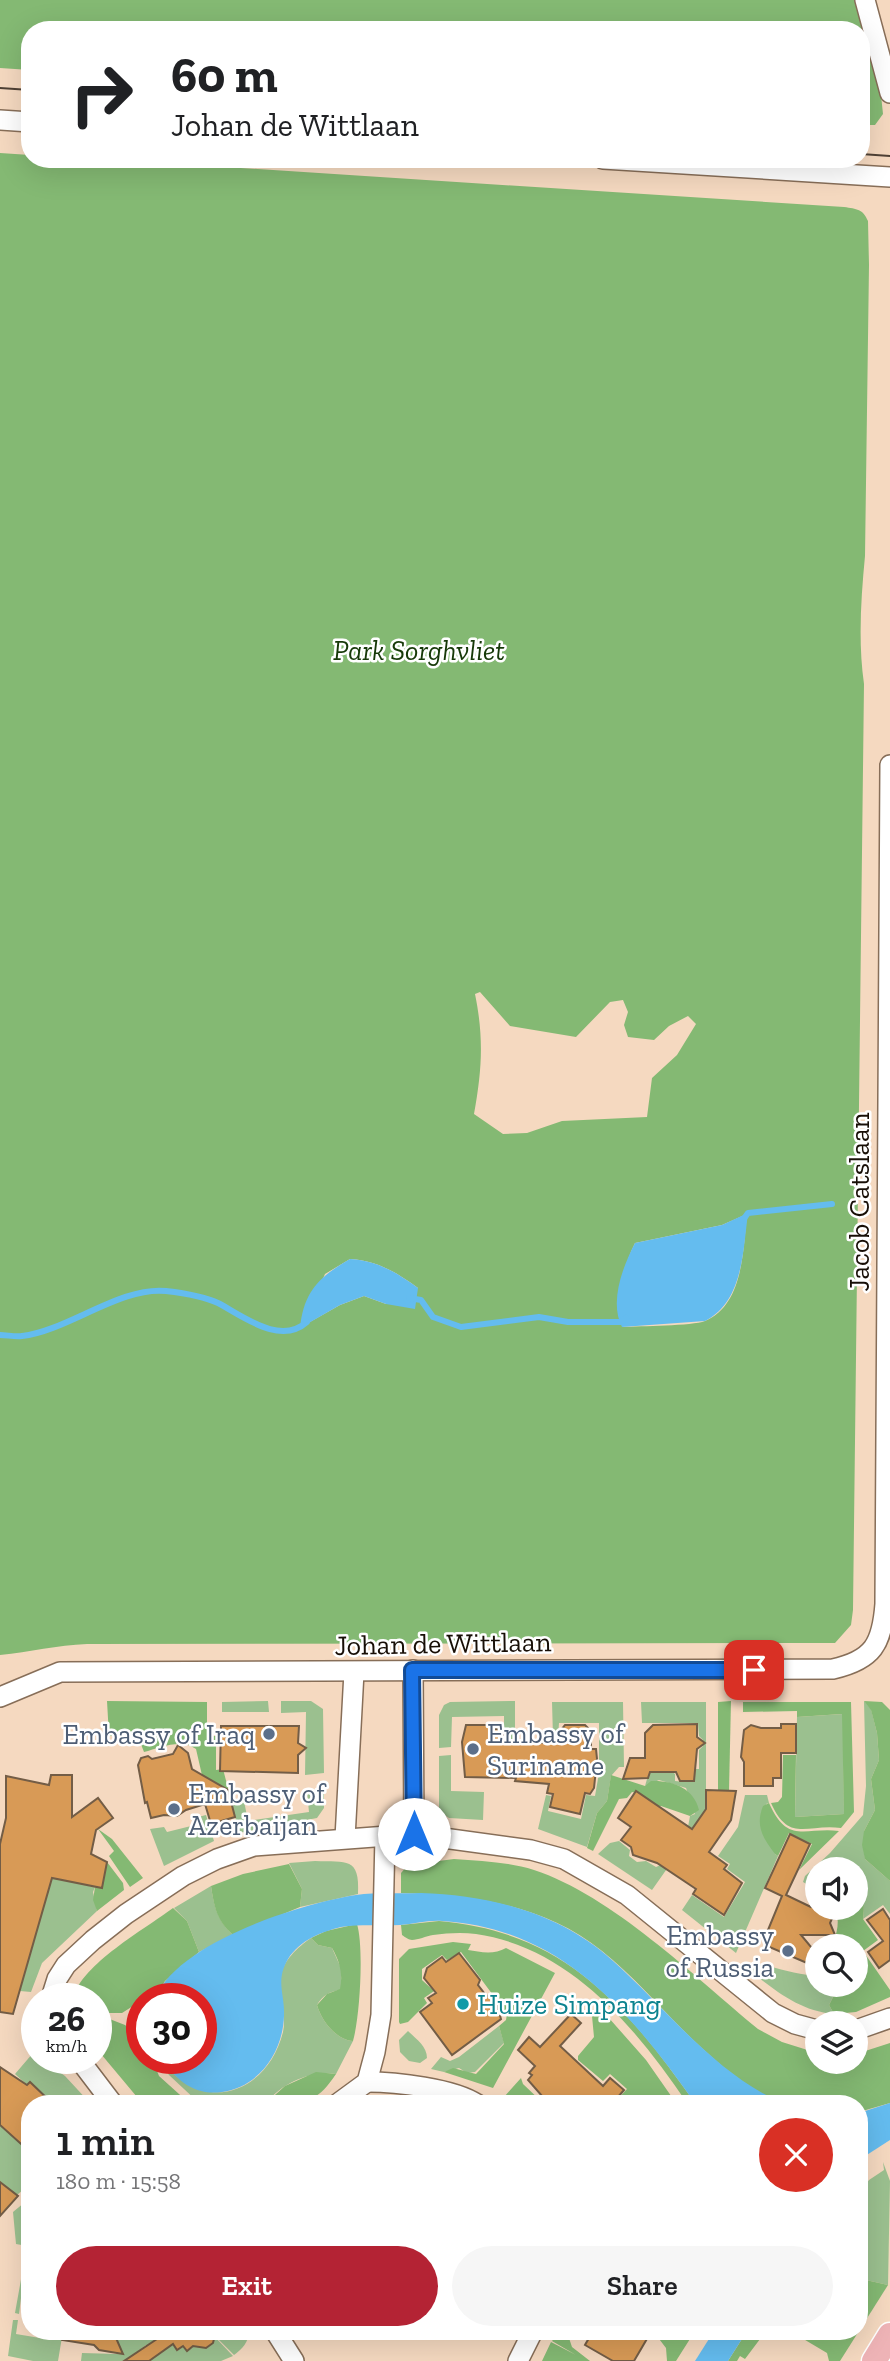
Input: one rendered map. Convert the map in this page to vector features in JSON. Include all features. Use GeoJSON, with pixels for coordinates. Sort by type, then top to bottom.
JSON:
{"type":"FeatureCollection","features":[{"type":"Feature","properties":{"kind":"main road"},"geometry":{"type":"LineString","coordinates":[[874,2361],[890,2336]]}},
{"type":"Feature","properties":{"kind":"street"},"geometry":{"type":"LineString","coordinates":[[865,0],[890,93]]}},
{"type":"Feature","properties":{"kind":"street"},"geometry":{"type":"LineString","coordinates":[[0,120],[21,121]]}},
{"type":"Feature","properties":{"kind":"street"},"geometry":{"type":"LineString","coordinates":[[746,168],[890,177]]}},
{"type":"Feature","properties":{"kind":"street","name":"Jacob Catslaan"},"geometry":{"type":"LineString","coordinates":[[884,1643],[889,1237],[890,765]]}},
{"type":"Feature","properties":{"kind":"street","name":"Johan de Wittlaan"},"geometry":{"type":"LineString","coordinates":[[0,1698],[60,1672],[833,1669],[855,1664],[884,1643]]}},
{"type":"Feature","properties":{"kind":"street"},"geometry":{"type":"LineString","coordinates":[[412,1670],[414,1834]]}},
{"type":"Feature","properties":{"kind":"street"},"geometry":{"type":"LineString","coordinates":[[345,1838],[354,1672]]}},
{"type":"Feature","properties":{"kind":"street"},"geometry":{"type":"LineString","coordinates":[[56,1983],[66,1965],[126,1914],[183,1876],[217,1858],[254,1846],[414,1834],[531,1850],[564,1859],[627,1895],[773,2013],[805,2027]]}},
{"type":"Feature","properties":{"kind":"street"},"geometry":{"type":"LineString","coordinates":[[349,2095],[367,2082],[381,2015],[385,1836]]}},
{"type":"Feature","properties":{"kind":"street"},"geometry":{"type":"LineString","coordinates":[[868,2026],[890,2018]]}},
{"type":"Feature","properties":{"kind":"street"},"geometry":{"type":"LineString","coordinates":[[90,2074],[106,2095]]}},
{"type":"Feature","properties":{"kind":"street"},"geometry":{"type":"LineString","coordinates":[[367,2082],[433,2090],[449,2095]]}},
{"type":"Feature","properties":{"kind":"street"},"geometry":{"type":"LineString","coordinates":[[281,2340],[294,2361]]}},
{"type":"Feature","properties":{"kind":"street"},"geometry":{"type":"LineString","coordinates":[[518,2361],[528,2340]]}},
{"type":"Feature","properties":{"kind":"green space"},"geometry":{"type":"Polygon","coordinates":[[[0,0],[858,0],[864,21],[21,21],[21,69],[0,68],[0,0]]]}},
{"type":"Feature","properties":{"kind":"green space"},"geometry":{"type":"Polygon","coordinates":[[[870,43],[879,76],[883,114],[875,125],[870,125],[870,43]]]}},
{"type":"Feature","properties":{"kind":"green space","name":"Park Sorghvliet"},"geometry":{"type":"Polygon","coordinates":[[[0,153],[21,154],[21,168],[241,168],[859,210],[868,221],[869,265],[865,556],[861,620],[864,684],[851,1625],[835,1643],[65,1646],[0,1655],[0,153]],[[480,992],[475,994],[481,1054],[474,1114],[503,1134],[527,1133],[562,1121],[647,1117],[652,1078],[677,1055],[696,1024],[688,1016],[669,1026],[654,1040],[628,1037],[624,1025],[628,1012],[623,1000],[610,1002],[576,1037],[510,1026],[480,992]],[[747,1214],[722,1225],[635,1243],[624,1274],[623,1327],[698,1323],[718,1313],[734,1289],[739,1274],[747,1214]],[[350,1259],[325,1274],[301,1327],[340,1305],[364,1296],[386,1304],[418,1288],[386,1268],[350,1259]]]}},
{"type":"Feature","properties":{"kind":"green space"},"geometry":{"type":"Polygon","coordinates":[[[107,1701],[207,1702],[207,1736],[216,1736],[216,1770],[223,1769],[229,1792],[207,1797],[196,1749],[190,1746],[170,1745],[144,1752],[139,1739],[132,1734],[109,1736],[107,1701]]]}},
{"type":"Feature","properties":{"kind":"green space"},"geometry":{"type":"Polygon","coordinates":[[[268,1701],[269,1712],[222,1712],[222,1702],[268,1701]]]}},
{"type":"Feature","properties":{"kind":"green space"},"geometry":{"type":"Polygon","coordinates":[[[281,1701],[311,1701],[323,1709],[324,1773],[305,1775],[306,1712],[281,1713],[281,1701]]]}},
{"type":"Feature","properties":{"kind":"green space"},"geometry":{"type":"Polygon","coordinates":[[[515,1701],[515,1751],[504,1751],[504,1716],[452,1717],[451,1747],[439,1748],[439,1715],[444,1705],[450,1702],[515,1701]]]}},
{"type":"Feature","properties":{"kind":"green space"},"geometry":{"type":"Polygon","coordinates":[[[731,1701],[729,1791],[718,1790],[718,1702],[731,1701]]]}},
{"type":"Feature","properties":{"kind":"green space"},"geometry":{"type":"Polygon","coordinates":[[[864,1701],[871,1709],[877,1733],[879,1760],[871,1779],[875,1810],[864,1831],[865,1857],[826,1857],[863,1815],[866,1786],[864,1701]]]}},
{"type":"Feature","properties":{"kind":"green space"},"geometry":{"type":"Polygon","coordinates":[[[864,1701],[882,1702],[890,1710],[890,1881],[868,1862],[862,1845],[864,1831],[875,1810],[871,1779],[879,1760],[877,1733],[871,1710],[864,1701]]]}},
{"type":"Feature","properties":{"kind":"green space"},"geometry":{"type":"Polygon","coordinates":[[[552,1702],[623,1702],[624,1767],[619,1767],[611,1776],[607,1801],[597,1813],[587,1847],[538,1829],[546,1795],[551,1796],[548,1811],[581,1819],[586,1795],[595,1796],[599,1773],[599,1723],[559,1723],[558,1737],[553,1737],[552,1702]]]}},
{"type":"Feature","properties":{"kind":"green space"},"geometry":{"type":"Polygon","coordinates":[[[641,1702],[706,1702],[706,1808],[685,1843],[690,1816],[695,1814],[686,1788],[659,1780],[645,1786],[647,1779],[643,1777],[642,1768],[669,1769],[675,1774],[675,1781],[685,1782],[686,1769],[699,1769],[699,1750],[703,1746],[703,1740],[699,1736],[698,1723],[642,1723],[641,1702]]]}},
{"type":"Feature","properties":{"kind":"green space"},"geometry":{"type":"Polygon","coordinates":[[[743,1702],[851,1702],[854,1812],[841,1828],[792,1828],[778,1816],[771,1803],[778,1802],[782,1797],[783,1755],[796,1755],[795,1817],[844,1814],[842,1714],[797,1717],[797,1711],[743,1712],[743,1702]]]}},
{"type":"Feature","properties":{"kind":"green space"},"geometry":{"type":"Polygon","coordinates":[[[843,1714],[844,1814],[795,1817],[797,1717],[843,1714]]]}},
{"type":"Feature","properties":{"kind":"green space"},"geometry":{"type":"Polygon","coordinates":[[[451,1755],[451,1791],[484,1792],[483,1820],[449,1818],[439,1811],[439,1756],[451,1755]]]}},
{"type":"Feature","properties":{"kind":"green space"},"geometry":{"type":"Polygon","coordinates":[[[611,1775],[645,1786],[651,1781],[674,1784],[692,1796],[699,1810],[690,1816],[661,1806],[652,1811],[637,1793],[632,1792],[627,1798],[619,1799],[593,1851],[587,1848],[597,1813],[607,1801],[611,1775]]]}},
{"type":"Feature","properties":{"kind":"green space"},"geometry":{"type":"Polygon","coordinates":[[[324,1789],[324,1808],[317,1818],[239,1833],[232,1804],[244,1801],[248,1821],[309,1812],[307,1792],[324,1789]]]}},
{"type":"Feature","properties":{"kind":"green space"},"geometry":{"type":"Polygon","coordinates":[[[745,1795],[767,1795],[769,1803],[766,1804],[775,1854],[778,1856],[736,1953],[682,1910],[692,1895],[724,1917],[745,1882],[727,1869],[730,1864],[718,1856],[738,1827],[745,1795]]]}},
{"type":"Feature","properties":{"kind":"green space"},"geometry":{"type":"Polygon","coordinates":[[[769,1803],[783,1825],[790,1829],[839,1831],[812,1857],[806,1857],[812,1844],[789,1833],[778,1856],[764,1837],[760,1826],[763,1806],[769,1803]]]}},
{"type":"Feature","properties":{"kind":"green space"},"geometry":{"type":"Polygon","coordinates":[[[206,1815],[214,1841],[164,1866],[150,1829],[164,1827],[167,1832],[195,1825],[194,1818],[206,1815]]]}},
{"type":"Feature","properties":{"kind":"green space"},"geometry":{"type":"Polygon","coordinates":[[[98,1829],[112,1839],[143,1878],[130,1887],[109,1856],[114,1851],[98,1829]]]}},
{"type":"Feature","properties":{"kind":"green space"},"geometry":{"type":"Polygon","coordinates":[[[619,1841],[630,1850],[629,1856],[637,1862],[646,1861],[656,1867],[683,1846],[652,1890],[598,1854],[610,1843],[619,1841]]]}},
{"type":"Feature","properties":{"kind":"green space"},"geometry":{"type":"Polygon","coordinates":[[[454,1859],[524,1867],[563,1882],[593,1898],[651,1939],[758,2029],[782,2042],[805,2049],[805,2074],[868,2074],[868,2050],[890,2043],[890,2103],[868,2109],[868,2095],[763,2095],[718,2062],[624,1970],[579,1935],[556,1922],[506,1905],[454,1896],[401,1893],[401,1873],[408,1865],[454,1859]]]}},
{"type":"Feature","properties":{"kind":"green space"},"geometry":{"type":"Polygon","coordinates":[[[315,1861],[349,1864],[357,1873],[358,1894],[300,1907],[302,1889],[289,1863],[315,1861]]]}},
{"type":"Feature","properties":{"kind":"green space"},"geometry":{"type":"Polygon","coordinates":[[[107,1862],[123,1883],[124,1890],[97,1911],[93,1900],[95,1887],[102,1888],[107,1862]]]}},
{"type":"Feature","properties":{"kind":"green space"},"geometry":{"type":"Polygon","coordinates":[[[868,1862],[890,1881],[890,1914],[883,1905],[868,1916],[868,1862]]]}},
{"type":"Feature","properties":{"kind":"green space"},"geometry":{"type":"Polygon","coordinates":[[[289,1864],[302,1889],[300,1907],[233,1935],[217,1913],[211,1886],[243,1874],[289,1864]]]}},
{"type":"Feature","properties":{"kind":"green space"},"geometry":{"type":"Polygon","coordinates":[[[52,1878],[95,1887],[93,1892],[97,1911],[42,1963],[34,1983],[22,1983],[52,1878]]]}},
{"type":"Feature","properties":{"kind":"green space"},"geometry":{"type":"Polygon","coordinates":[[[211,1886],[218,1913],[233,1935],[199,1952],[187,1921],[174,1908],[211,1886]]]}},
{"type":"Feature","properties":{"kind":"green space"},"geometry":{"type":"Polygon","coordinates":[[[173,1908],[187,1921],[199,1952],[164,1983],[126,1983],[126,2010],[112,2013],[112,1983],[80,1983],[101,1960],[173,1908]]]}},
{"type":"Feature","properties":{"kind":"green space"},"geometry":{"type":"Polygon","coordinates":[[[864,1920],[878,1940],[868,1947],[868,1934],[836,1934],[838,1922],[864,1920]]]}},
{"type":"Feature","properties":{"kind":"green space"},"geometry":{"type":"Polygon","coordinates":[[[439,1921],[484,1928],[523,1940],[558,1958],[589,1980],[617,2006],[644,2035],[689,2095],[681,2095],[646,2047],[598,1996],[571,1974],[542,1956],[510,1942],[476,1934],[444,1934],[412,1940],[402,1935],[401,1925],[439,1921]]]}},
{"type":"Feature","properties":{"kind":"green space"},"geometry":{"type":"Polygon","coordinates":[[[357,1924],[360,1982],[353,2041],[335,2033],[319,2011],[317,2005],[327,1994],[340,1989],[341,1973],[332,1948],[318,1945],[311,1938],[326,1931],[357,1924]]]}},
{"type":"Feature","properties":{"kind":"green space"},"geometry":{"type":"Polygon","coordinates":[[[311,1938],[318,1945],[332,1948],[341,1968],[341,1990],[327,1994],[317,2005],[330,2028],[341,2037],[353,2041],[336,2074],[307,2076],[274,2095],[190,2095],[168,2074],[174,2074],[194,2087],[212,2092],[230,2091],[247,2084],[263,2071],[275,2054],[283,2032],[280,1979],[287,1960],[311,1938]]]}},
{"type":"Feature","properties":{"kind":"green space"},"geometry":{"type":"Polygon","coordinates":[[[453,1942],[471,1944],[468,1950],[482,1952],[497,1952],[506,1948],[555,1973],[493,2088],[444,2072],[453,2068],[476,2074],[504,2044],[499,2026],[506,2020],[507,2014],[461,1952],[447,1960],[442,1955],[422,1969],[422,1980],[434,1991],[424,1998],[427,2003],[408,2022],[399,2022],[399,1959],[409,1949],[453,1942]]]}},
{"type":"Feature","properties":{"kind":"green space"},"geometry":{"type":"Polygon","coordinates":[[[868,1958],[890,1990],[890,1997],[858,2011],[832,2011],[829,2005],[833,1997],[868,1997],[868,1958]]]}},
{"type":"Feature","properties":{"kind":"green space"},"geometry":{"type":"Polygon","coordinates":[[[757,1965],[805,1974],[805,1997],[833,1997],[829,2005],[832,2011],[818,2011],[799,2004],[750,1971],[757,1965]]]}},
{"type":"Feature","properties":{"kind":"green space"},"geometry":{"type":"Polygon","coordinates":[[[601,2009],[646,2060],[670,2095],[621,2095],[627,2089],[610,2074],[603,2081],[578,2060],[578,2056],[594,2037],[592,2016],[601,2009]]]}},
{"type":"Feature","properties":{"kind":"green space"},"geometry":{"type":"Polygon","coordinates":[[[112,2020],[126,2026],[126,2074],[158,2074],[180,2095],[135,2095],[112,2067],[112,2020]]]}},
{"type":"Feature","properties":{"kind":"green space"},"geometry":{"type":"Polygon","coordinates":[[[499,2026],[504,2043],[475,2072],[467,2073],[459,2068],[444,2072],[431,2069],[441,2057],[450,2061],[459,2057],[499,2026]]]}},
{"type":"Feature","properties":{"kind":"green space"},"geometry":{"type":"Polygon","coordinates":[[[408,2031],[425,2050],[427,2058],[420,2063],[409,2061],[400,2052],[399,2040],[408,2031]]]}},
{"type":"Feature","properties":{"kind":"green space"},"geometry":{"type":"Polygon","coordinates":[[[21,2067],[21,2074],[62,2074],[83,2095],[44,2095],[31,2083],[27,2085],[15,2074],[21,2067]]]}},
{"type":"Feature","properties":{"kind":"green space"},"geometry":{"type":"Polygon","coordinates":[[[316,2072],[336,2074],[318,2095],[275,2095],[285,2086],[316,2072]]]}},
{"type":"Feature","properties":{"kind":"green space"},"geometry":{"type":"Polygon","coordinates":[[[521,2078],[523,2084],[535,2095],[506,2095],[521,2078]]]}},
{"type":"Feature","properties":{"kind":"green space"},"geometry":{"type":"Polygon","coordinates":[[[0,2125],[21,2144],[21,2192],[17,2195],[0,2182],[0,2125]]]}},
{"type":"Feature","properties":{"kind":"green space"},"geometry":{"type":"Polygon","coordinates":[[[883,2162],[890,2181],[888,2285],[868,2280],[868,2181],[884,2170],[883,2162]]]}},
{"type":"Feature","properties":{"kind":"green space"},"geometry":{"type":"Polygon","coordinates":[[[21,2205],[21,2245],[16,2244],[13,2212],[21,2205]]]}},
{"type":"Feature","properties":{"kind":"green space"},"geometry":{"type":"Polygon","coordinates":[[[21,2280],[19,2314],[15,2313],[21,2280]]]}},
{"type":"Feature","properties":{"kind":"green space"},"geometry":{"type":"Polygon","coordinates":[[[868,2280],[888,2285],[868,2317],[868,2280]]]}},
{"type":"Feature","properties":{"kind":"green space"},"geometry":{"type":"Polygon","coordinates":[[[13,2320],[18,2320],[16,2334],[21,2335],[21,2340],[62,2340],[58,2361],[33,2361],[8,2356],[13,2320]]]}},
{"type":"Feature","properties":{"kind":"green space"},"geometry":{"type":"Polygon","coordinates":[[[117,2340],[172,2340],[177,2351],[183,2346],[187,2351],[199,2342],[207,2348],[213,2340],[218,2340],[233,2356],[221,2361],[149,2361],[161,2353],[157,2347],[150,2351],[146,2345],[137,2352],[142,2361],[81,2361],[82,2353],[117,2354],[121,2349],[117,2340]]]}},
{"type":"Feature","properties":{"kind":"green space"},"geometry":{"type":"Polygon","coordinates":[[[219,2340],[247,2340],[234,2355],[219,2340]]]}},
{"type":"Feature","properties":{"kind":"green space"},"geometry":{"type":"Polygon","coordinates":[[[570,2340],[572,2347],[590,2361],[542,2361],[551,2342],[576,2355],[552,2341],[570,2340]]]}},
{"type":"Feature","properties":{"kind":"green space"},"geometry":{"type":"Polygon","coordinates":[[[660,2340],[689,2340],[676,2361],[667,2361],[666,2348],[660,2340]]]}},
{"type":"Feature","properties":{"kind":"green space"},"geometry":{"type":"Polygon","coordinates":[[[741,2340],[759,2340],[745,2359],[740,2356],[737,2361],[728,2361],[741,2340]]]}},
{"type":"Feature","properties":{"kind":"green space"},"geometry":{"type":"Polygon","coordinates":[[[805,2340],[853,2340],[840,2361],[829,2361],[827,2353],[805,2340]]]}},
{"type":"Feature","properties":{"kind":"water"},"geometry":{"type":"Polygon","coordinates":[[[748,1213],[739,1274],[727,1301],[718,1312],[705,1321],[622,1327],[618,1317],[617,1296],[622,1273],[635,1243],[722,1225],[748,1213]]]}},
{"type":"Feature","properties":{"kind":"water"},"geometry":{"type":"Polygon","coordinates":[[[350,1259],[386,1268],[418,1288],[415,1309],[386,1304],[364,1296],[340,1305],[300,1328],[305,1304],[315,1286],[350,1259]]]}},
{"type":"Feature","properties":{"kind":"water"},"geometry":{"type":"Polygon","coordinates":[[[364,1894],[447,1895],[498,1903],[547,1919],[570,1930],[612,1960],[712,2057],[767,2095],[689,2095],[645,2037],[618,2007],[589,1980],[558,1958],[523,1940],[485,1927],[442,1921],[341,1927],[305,1942],[293,1952],[284,1967],[281,1988],[283,2029],[267,2066],[247,2083],[235,2089],[212,2093],[187,2085],[174,2074],[217,2074],[217,1983],[165,1983],[168,1978],[214,1943],[243,1929],[332,1900],[364,1894]]]}},
{"type":"Feature","properties":{"kind":"water"},"geometry":{"type":"Polygon","coordinates":[[[890,2103],[890,2140],[868,2154],[868,2110],[890,2103]]]}},
{"type":"Feature","properties":{"kind":"water"},"geometry":{"type":"Polygon","coordinates":[[[708,2340],[741,2340],[728,2361],[695,2361],[708,2340]]]}},
{"type":"Feature","properties":{"kind":"building"},"geometry":{"type":"Polygon","coordinates":[[[697,1724],[697,1737],[705,1743],[697,1749],[694,1781],[680,1781],[676,1772],[650,1772],[648,1778],[623,1779],[630,1758],[645,1758],[645,1733],[653,1725],[697,1724]]]}},
{"type":"Feature","properties":{"kind":"building"},"geometry":{"type":"Polygon","coordinates":[[[781,1724],[796,1724],[796,1753],[781,1753],[781,1778],[773,1778],[773,1786],[744,1786],[744,1762],[741,1757],[744,1730],[751,1725],[781,1728],[781,1724]]]}},
{"type":"Feature","properties":{"kind":"building"},"geometry":{"type":"Polygon","coordinates":[[[466,1725],[489,1725],[489,1729],[503,1729],[502,1742],[553,1743],[553,1740],[560,1740],[560,1731],[565,1725],[585,1725],[591,1731],[591,1749],[596,1749],[597,1759],[594,1788],[590,1794],[585,1793],[580,1814],[550,1807],[553,1794],[547,1793],[549,1784],[515,1781],[516,1778],[465,1777],[462,1742],[466,1725]]]}},
{"type":"Feature","properties":{"kind":"building"},"geometry":{"type":"Polygon","coordinates":[[[221,1726],[299,1726],[298,1743],[306,1748],[298,1755],[298,1773],[220,1771],[221,1726]]]}},
{"type":"Feature","properties":{"kind":"building"},"geometry":{"type":"Polygon","coordinates":[[[178,1745],[188,1753],[192,1769],[228,1790],[235,1817],[211,1824],[205,1804],[177,1816],[151,1818],[147,1802],[145,1803],[138,1765],[141,1758],[148,1756],[152,1759],[173,1754],[178,1745]]]}},
{"type":"Feature","properties":{"kind":"building"},"geometry":{"type":"Polygon","coordinates":[[[51,1775],[72,1775],[72,1817],[98,1798],[113,1818],[96,1830],[91,1854],[107,1862],[102,1888],[52,1878],[13,2014],[0,2012],[0,1844],[6,1818],[6,1776],[49,1785],[51,1775]]]}},
{"type":"Feature","properties":{"kind":"building"},"geometry":{"type":"Polygon","coordinates":[[[706,1790],[736,1791],[731,1820],[709,1852],[727,1865],[724,1869],[742,1883],[724,1915],[693,1894],[696,1889],[657,1863],[633,1855],[631,1847],[621,1840],[631,1827],[618,1818],[636,1791],[692,1829],[706,1809],[706,1790]]]}},
{"type":"Feature","properties":{"kind":"building"},"geometry":{"type":"Polygon","coordinates":[[[790,1834],[810,1844],[786,1895],[805,1904],[805,1920],[831,1920],[835,1934],[801,1935],[805,1940],[805,1962],[767,1946],[773,1932],[768,1930],[782,1896],[765,1888],[790,1834]]]}},
{"type":"Feature","properties":{"kind":"building"},"geometry":{"type":"Polygon","coordinates":[[[883,1909],[890,1920],[890,1960],[879,1968],[868,1952],[883,1941],[868,1919],[883,1909]]]}},
{"type":"Feature","properties":{"kind":"building","name":"Huize Simpang"},"geometry":{"type":"Polygon","coordinates":[[[459,1953],[480,1980],[478,1985],[496,2002],[501,2019],[452,2055],[420,2012],[432,2003],[428,1998],[436,1993],[424,1978],[427,1968],[442,1957],[446,1962],[459,1953]]]}},
{"type":"Feature","properties":{"kind":"building"},"geometry":{"type":"Polygon","coordinates":[[[571,2014],[581,2023],[560,2046],[603,2086],[610,2078],[624,2090],[620,2095],[541,2095],[528,2080],[532,2075],[529,2073],[535,2066],[518,2050],[529,2037],[540,2047],[571,2014]]]}},
{"type":"Feature","properties":{"kind":"building"},"geometry":{"type":"Polygon","coordinates":[[[0,2067],[27,2085],[30,2082],[44,2095],[21,2095],[21,2144],[0,2125],[0,2067]]]}},
{"type":"Feature","properties":{"kind":"building"},"geometry":{"type":"Polygon","coordinates":[[[0,2182],[18,2196],[0,2216],[0,2182]]]}},
{"type":"Feature","properties":{"kind":"building"},"geometry":{"type":"Polygon","coordinates":[[[62,2340],[117,2340],[123,2354],[99,2350],[94,2345],[62,2340]]]}},
{"type":"Feature","properties":{"kind":"building"},"geometry":{"type":"Polygon","coordinates":[[[156,2340],[214,2340],[206,2348],[193,2346],[187,2351],[183,2346],[177,2350],[173,2344],[149,2361],[124,2361],[156,2340]]]}},
{"type":"Feature","properties":{"kind":"building"},"geometry":{"type":"Polygon","coordinates":[[[588,2340],[646,2340],[634,2361],[613,2361],[585,2345],[588,2340]]]}},
{"type":"Feature","properties":{"kind":"waterway"},"geometry":{"type":"LineString","coordinates":[[743,1220],[748,1213],[832,1204]]}},
{"type":"Feature","properties":{"kind":"waterway"},"geometry":{"type":"LineString","coordinates":[[0,1335],[19,1336],[39,1332],[131,1295],[149,1291],[206,1298],[274,1330],[296,1329],[307,1322]]}},
{"type":"Feature","properties":{"kind":"waterway"},"geometry":{"type":"LineString","coordinates":[[409,1298],[421,1300],[433,1317],[461,1327],[539,1317],[568,1322],[620,1322],[626,1318]]}},
{"type":"Feature","properties":{"kind":"tram line"},"geometry":{"type":"LineString","coordinates":[[0,88],[21,89]]}},
{"type":"Feature","properties":{"kind":"tram line"},"geometry":{"type":"LineString","coordinates":[[870,155],[890,156]]}},
{"type":"Feature","properties":{"kind":"place","name":"Embassy of Iraq"},"geometry":{"type":"Point","coordinates":[269,1734]}},
{"type":"Feature","properties":{"kind":"place","name":"Embassy of Suriname"},"geometry":{"type":"Point","coordinates":[473,1749]}},
{"type":"Feature","properties":{"kind":"place","name":"Embassy of Azerbaijan"},"geometry":{"type":"Point","coordinates":[174,1809]}},
{"type":"Feature","properties":{"kind":"place","name":"Embassy of Russia"},"geometry":{"type":"Point","coordinates":[788,1951]}},
{"type":"Feature","properties":{"kind":"place","name":"Huize Simpang"},"geometry":{"type":"Point","coordinates":[463,2004]}},
{"type":"Feature","properties":{"kind":"route"},"geometry":{"type":"LineString","coordinates":[[414,1834],[412,1670],[754,1670]]}}]}
